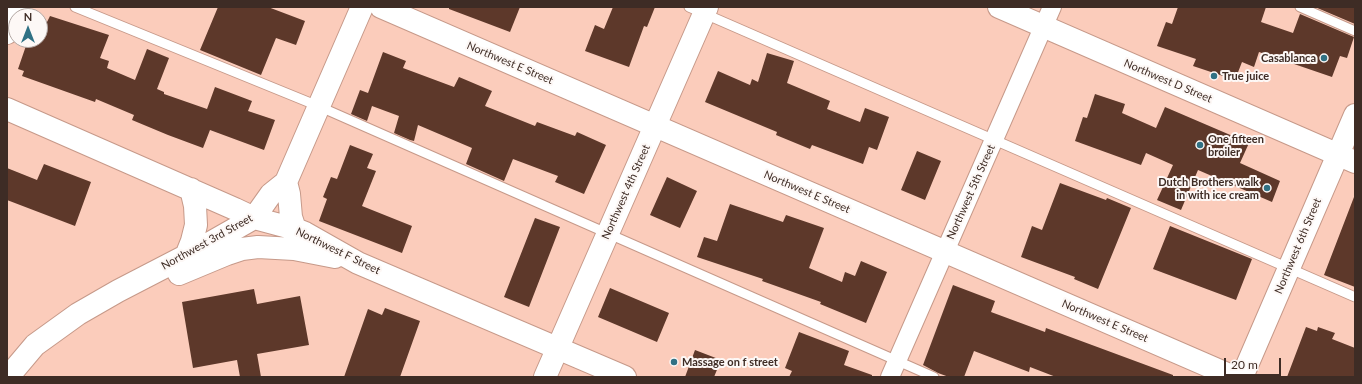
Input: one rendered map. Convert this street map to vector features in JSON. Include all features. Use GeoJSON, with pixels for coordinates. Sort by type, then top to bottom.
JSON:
{"type":"FeatureCollection","features":[{"type":"Feature","properties":{"kind":"main road"},"geometry":{"type":"LineString","coordinates":[[7,33],[18,7]]}},
{"type":"Feature","properties":{"kind":"main road","name":"Northwest 3rd Street"},"geometry":{"type":"LineString","coordinates":[[8,377],[35,345],[78,314],[254,218],[271,194],[286,182],[362,7]]}},
{"type":"Feature","properties":{"kind":"main road","name":"Northwest E Street"},"geometry":{"type":"LineString","coordinates":[[381,7],[1234,377]]}},
{"type":"Feature","properties":{"kind":"main road","name":"Northwest D Street"},"geometry":{"type":"LineString","coordinates":[[999,7],[1347,158]]}},
{"type":"Feature","properties":{"kind":"main road","name":"Northwest 4th Street"},"geometry":{"type":"LineString","coordinates":[[546,377],[655,126],[700,9]]}},
{"type":"Feature","properties":{"kind":"main road","name":"Northwest F Street"},"geometry":{"type":"LineString","coordinates":[[7,109],[254,218],[295,229],[315,238],[358,263],[625,377]]}},
{"type":"Feature","properties":{"kind":"main road","name":"Northwest 6th Street"},"geometry":{"type":"LineString","coordinates":[[1242,377],[1289,268],[1347,158],[1355,115]]}},
{"type":"Feature","properties":{"kind":"main road"},"geometry":{"type":"LineString","coordinates":[[286,182],[289,194],[291,217],[295,229]]}},
{"type":"Feature","properties":{"kind":"main road"},"geometry":{"type":"LineString","coordinates":[[186,256],[196,226],[195,206],[191,190]]}},
{"type":"Feature","properties":{"kind":"main road","name":"Northwest 3rd Street"},"geometry":{"type":"LineString","coordinates":[[78,314],[242,249],[258,247],[294,249],[358,263]]}},
{"type":"Feature","properties":{"kind":"street","name":"Northwest 5th Street"},"geometry":{"type":"LineString","coordinates":[[890,377],[1052,7]]}},
{"type":"Feature","properties":{"kind":"lane"},"geometry":{"type":"LineString","coordinates":[[75,7],[318,106],[934,377]]}},
{"type":"Feature","properties":{"kind":"lane"},"geometry":{"type":"LineString","coordinates":[[1300,7],[1355,31]]}},
{"type":"Feature","properties":{"kind":"lane"},"geometry":{"type":"LineString","coordinates":[[700,9],[1355,297]]}},
{"type":"Feature","properties":{"kind":"building"},"geometry":{"type":"Polygon","coordinates":[[[218,7],[268,7],[305,21],[296,45],[276,38],[261,75],[200,50],[218,7]]]}},
{"type":"Feature","properties":{"kind":"building"},"geometry":{"type":"Polygon","coordinates":[[[449,7],[520,7],[510,32],[449,9],[449,7]]]}},
{"type":"Feature","properties":{"kind":"building"},"geometry":{"type":"Polygon","coordinates":[[[613,7],[655,7],[647,27],[644,26],[629,67],[585,51],[595,25],[604,29],[613,7]]]}},
{"type":"Feature","properties":{"kind":"building"},"geometry":{"type":"Polygon","coordinates":[[[1178,7],[1266,7],[1261,22],[1293,33],[1300,14],[1354,37],[1347,58],[1340,56],[1332,77],[1259,52],[1254,67],[1242,62],[1235,80],[1193,66],[1196,59],[1157,46],[1166,22],[1172,24],[1178,7]]]}},
{"type":"Feature","properties":{"kind":"building"},"geometry":{"type":"Polygon","coordinates":[[[1315,7],[1355,7],[1355,24],[1315,7]]]}},
{"type":"Feature","properties":{"kind":"building"},"geometry":{"type":"Polygon","coordinates":[[[50,16],[109,35],[100,58],[109,61],[107,68],[135,80],[147,49],[169,58],[157,89],[164,92],[164,94],[207,109],[215,87],[252,101],[248,111],[275,120],[264,150],[210,130],[203,148],[132,120],[134,115],[96,99],[95,102],[22,76],[24,71],[18,69],[25,48],[48,48],[48,20],[50,16]]]}},
{"type":"Feature","properties":{"kind":"building"},"geometry":{"type":"Polygon","coordinates":[[[383,52],[406,61],[403,68],[454,87],[459,77],[492,91],[485,106],[535,126],[537,122],[575,136],[577,132],[606,145],[584,194],[555,182],[558,176],[513,159],[504,181],[466,164],[472,148],[418,125],[414,141],[410,140],[394,133],[399,116],[372,106],[367,121],[351,114],[360,90],[368,93],[383,52]]]}},
{"type":"Feature","properties":{"kind":"building"},"geometry":{"type":"Polygon","coordinates":[[[767,53],[794,61],[787,83],[830,101],[827,109],[860,122],[865,108],[889,117],[877,150],[869,147],[863,164],[812,145],[810,149],[776,135],[777,132],[705,102],[718,71],[750,85],[752,79],[758,82],[767,53]]]}},
{"type":"Feature","properties":{"kind":"building"},"geometry":{"type":"Polygon","coordinates":[[[1095,94],[1125,104],[1122,113],[1156,128],[1165,107],[1249,143],[1240,163],[1280,181],[1272,202],[1198,170],[1181,210],[1157,200],[1173,165],[1146,153],[1141,165],[1075,141],[1083,117],[1087,118],[1095,94]]]}},
{"type":"Feature","properties":{"kind":"building"},"geometry":{"type":"Polygon","coordinates":[[[350,145],[373,154],[367,168],[376,171],[362,206],[412,226],[402,253],[319,221],[327,199],[323,197],[331,177],[337,179],[350,145]]]}},
{"type":"Feature","properties":{"kind":"building"},"geometry":{"type":"Polygon","coordinates":[[[917,151],[941,161],[925,200],[901,190],[917,151]]]}},
{"type":"Feature","properties":{"kind":"building"},"geometry":{"type":"Polygon","coordinates":[[[44,164],[91,182],[75,226],[7,200],[7,168],[37,180],[44,164]]]}},
{"type":"Feature","properties":{"kind":"building"},"geometry":{"type":"Polygon","coordinates":[[[667,177],[697,191],[680,228],[650,215],[667,177]]]}},
{"type":"Feature","properties":{"kind":"building"},"geometry":{"type":"Polygon","coordinates":[[[1060,183],[1106,200],[1107,198],[1131,208],[1098,289],[1074,279],[1075,277],[1021,257],[1032,226],[1042,230],[1060,183]]]}},
{"type":"Feature","properties":{"kind":"building"},"geometry":{"type":"Polygon","coordinates":[[[1355,197],[1355,287],[1324,275],[1355,197]]]}},
{"type":"Feature","properties":{"kind":"building"},"geometry":{"type":"Polygon","coordinates":[[[730,204],[783,222],[786,215],[824,228],[809,268],[842,282],[845,272],[855,276],[861,261],[887,272],[866,323],[820,304],[821,302],[762,281],[763,279],[697,257],[704,237],[717,241],[730,204]]]}},
{"type":"Feature","properties":{"kind":"building"},"geometry":{"type":"Polygon","coordinates":[[[535,218],[560,227],[529,307],[504,297],[535,218]]]}},
{"type":"Feature","properties":{"kind":"building"},"geometry":{"type":"Polygon","coordinates":[[[1170,226],[1252,259],[1236,300],[1153,269],[1170,226]]]}},
{"type":"Feature","properties":{"kind":"building"},"geometry":{"type":"Polygon","coordinates":[[[953,285],[995,301],[991,312],[1045,332],[1046,328],[1173,375],[1173,377],[1056,377],[1030,367],[1029,372],[974,351],[964,377],[949,377],[938,373],[923,365],[953,285]]]}},
{"type":"Feature","properties":{"kind":"building"},"geometry":{"type":"Polygon","coordinates":[[[610,288],[669,313],[657,342],[598,317],[610,288]]]}},
{"type":"Feature","properties":{"kind":"building"},"geometry":{"type":"Polygon","coordinates":[[[254,289],[257,304],[300,296],[309,345],[257,354],[261,377],[240,377],[237,360],[193,368],[182,302],[254,289]]]}},
{"type":"Feature","properties":{"kind":"building"},"geometry":{"type":"Polygon","coordinates":[[[385,308],[420,321],[400,377],[344,377],[368,309],[382,315],[385,308]]]}},
{"type":"Feature","properties":{"kind":"building"},"geometry":{"type":"Polygon","coordinates":[[[1306,327],[1317,331],[1318,327],[1335,333],[1332,339],[1355,348],[1355,377],[1287,377],[1306,327]]]}},
{"type":"Feature","properties":{"kind":"building"},"geometry":{"type":"Polygon","coordinates":[[[799,332],[849,351],[844,365],[872,375],[872,377],[789,377],[792,371],[785,368],[799,332]]]}},
{"type":"Feature","properties":{"kind":"building"},"geometry":{"type":"Polygon","coordinates":[[[695,350],[721,360],[714,377],[685,377],[695,350]]]}},
{"type":"Feature","properties":{"kind":"place","name":"Casablanca"},"geometry":{"type":"Point","coordinates":[1324,58]}},
{"type":"Feature","properties":{"kind":"place","name":"True juice"},"geometry":{"type":"Point","coordinates":[1214,76]}},
{"type":"Feature","properties":{"kind":"place","name":"One fifteen broiler"},"geometry":{"type":"Point","coordinates":[1200,145]}},
{"type":"Feature","properties":{"kind":"place","name":"Dutch Brothers walk in with ice cream"},"geometry":{"type":"Point","coordinates":[1267,188]}},
{"type":"Feature","properties":{"kind":"place","name":"Massage on f street"},"geometry":{"type":"Point","coordinates":[674,362]}}]}
